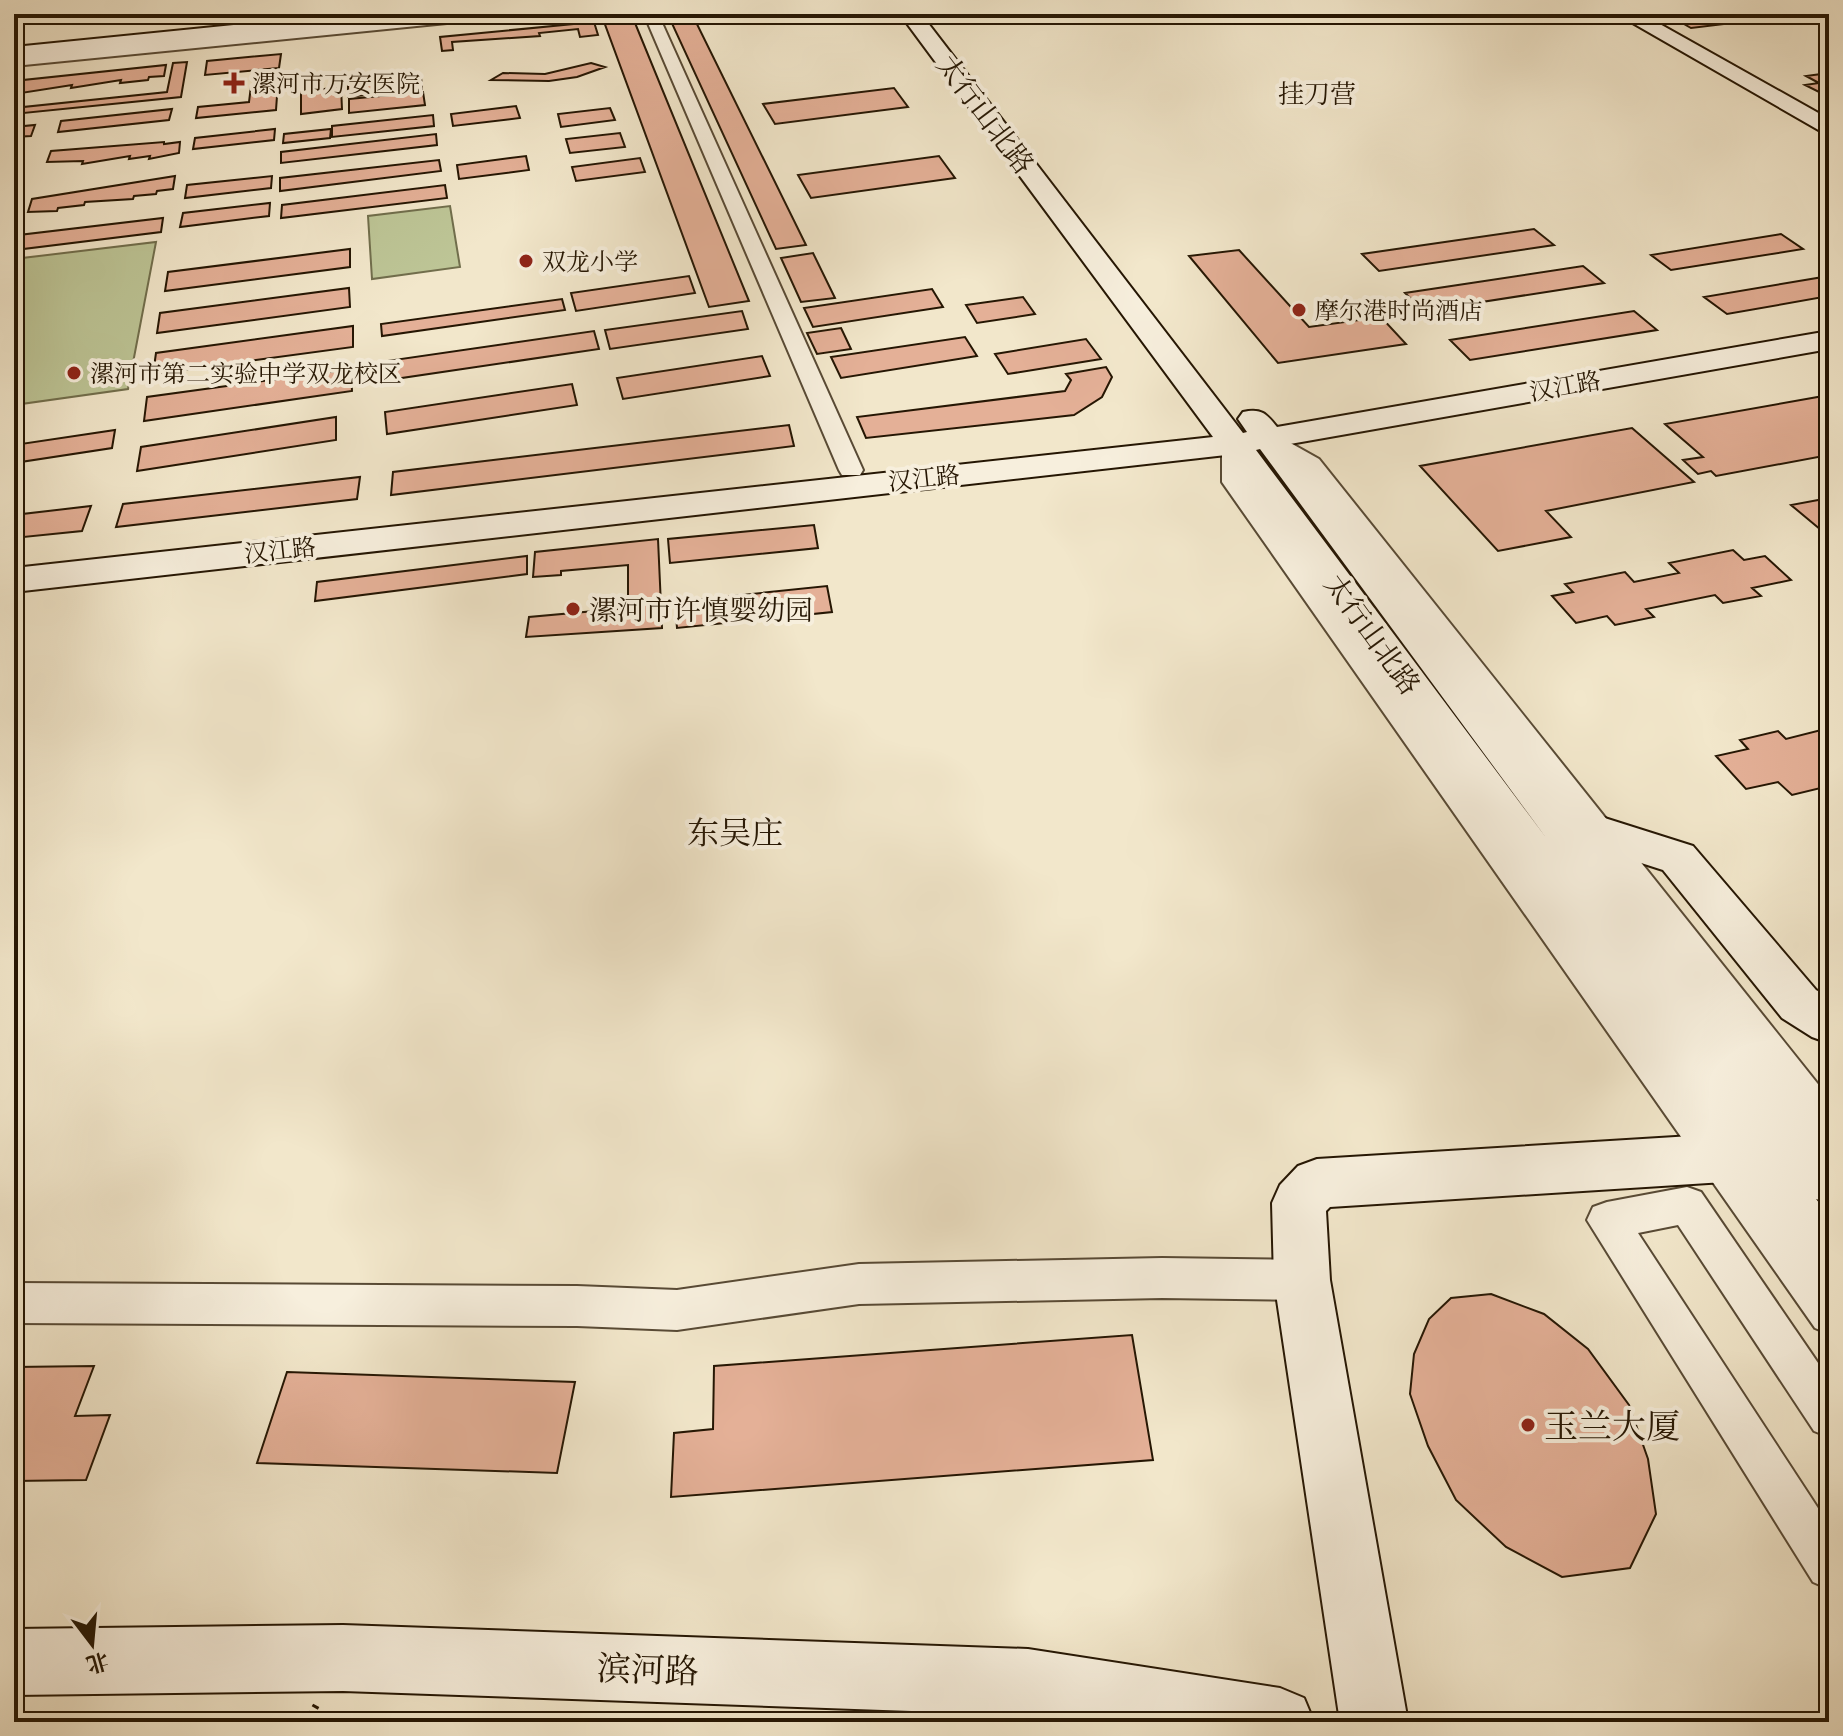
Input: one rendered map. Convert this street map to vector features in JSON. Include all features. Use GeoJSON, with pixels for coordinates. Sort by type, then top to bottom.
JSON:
{"type":"FeatureCollection","features":[{"type":"Feature","properties":{"kind":"street"},"geometry":{"type":"LineString","coordinates":[[14,39],[274,14]]}},
{"type":"Feature","properties":{"kind":"street"},"geometry":{"type":"LineString","coordinates":[[14,46],[342,14]]}},
{"type":"Feature","properties":{"kind":"street"},"geometry":{"type":"LineString","coordinates":[[14,53],[408,14]]}},
{"type":"Feature","properties":{"kind":"street"},"geometry":{"type":"LineString","coordinates":[[14,61],[497,14]]}},
{"type":"Feature","properties":{"kind":"street"},"geometry":{"type":"LineString","coordinates":[[651,14],[851,470]]}},
{"type":"Feature","properties":{"kind":"street","name":"太行山北路"},"geometry":{"type":"LineString","coordinates":[[910,14],[1246,434],[1578,826],[1829,1179]]}},
{"type":"Feature","properties":{"kind":"street","name":"太行山北路"},"geometry":{"type":"LineString","coordinates":[[935,14],[1246,434],[1823,1288]]}},
{"type":"Feature","properties":{"kind":"street"},"geometry":{"type":"LineString","coordinates":[[1627,14],[1829,129]]}},
{"type":"Feature","properties":{"kind":"street","name":"汉江路"},"geometry":{"type":"LineString","coordinates":[[14,561],[851,470],[1246,434],[1829,325]]}},
{"type":"Feature","properties":{"kind":"street","name":"汉江路"},"geometry":{"type":"LineString","coordinates":[[14,580],[1246,434],[1829,340]]}},
{"type":"Feature","properties":{"kind":"street"},"geometry":{"type":"LineString","coordinates":[[1578,826],[1678,858],[1799,1004],[1829,1022]]}},
{"type":"Feature","properties":{"kind":"street"},"geometry":{"type":"LineString","coordinates":[[1578,826],[1829,1126]]}},
{"type":"Feature","properties":{"kind":"street"},"geometry":{"type":"LineString","coordinates":[[1374,1722],[1302,1280],[1299,1203],[1317,1183],[1734,1157]]}},
{"type":"Feature","properties":{"kind":"street"},"geometry":{"type":"LineString","coordinates":[[1829,1416],[1687,1205],[1607,1220],[1829,1566]]}},
{"type":"Feature","properties":{"kind":"street"},"geometry":{"type":"LineString","coordinates":[[14,1303],[561,1306],[677,1310],[859,1284],[1162,1278],[1302,1280]]}},
{"type":"Feature","properties":{"kind":"street","name":"滨河路"},"geometry":{"type":"LineString","coordinates":[[14,1662],[343,1658],[1031,1702],[1280,1722]]}},
{"type":"Feature","properties":{"kind":"green space"},"geometry":{"type":"Polygon","coordinates":[[[450,206],[460,267],[372,279],[368,216],[450,206]]]}},
{"type":"Feature","properties":{"kind":"green space","name":"漯河市第二实验中学双龙校区"},"geometry":{"type":"Polygon","coordinates":[[[156,242],[128,389],[14,405],[14,259],[156,242]]]}},
{"type":"Feature","properties":{"kind":"green space"},"geometry":{"type":"Polygon","coordinates":[[[334,1714],[598,1722],[14,1722],[14,1716],[334,1714]]]}},
{"type":"Feature","properties":{"kind":"building"},"geometry":{"type":"Polygon","coordinates":[[[14,14],[97,14],[14,22],[14,14]]]}},
{"type":"Feature","properties":{"kind":"building"},"geometry":{"type":"Polygon","coordinates":[[[692,14],[806,245],[776,249],[670,19],[635,23],[749,301],[709,307],[603,19],[692,14]]]}},
{"type":"Feature","properties":{"kind":"building"},"geometry":{"type":"Polygon","coordinates":[[[1690,14],[1746,14],[1758,20],[1691,28],[1677,20],[1697,18],[1690,14]]]}},
{"type":"Feature","properties":{"kind":"building"},"geometry":{"type":"Polygon","coordinates":[[[594,22],[598,35],[580,37],[578,29],[539,33],[540,36],[452,42],[453,50],[442,51],[440,37],[594,22]]]}},
{"type":"Feature","properties":{"kind":"building"},"geometry":{"type":"Polygon","coordinates":[[[281,54],[279,68],[205,75],[207,61],[281,54]]]}},
{"type":"Feature","properties":{"kind":"building"},"geometry":{"type":"Polygon","coordinates":[[[187,62],[181,97],[14,114],[14,108],[167,92],[173,63],[187,62]]]}},
{"type":"Feature","properties":{"kind":"building"},"geometry":{"type":"Polygon","coordinates":[[[591,63],[605,67],[577,77],[549,81],[491,80],[503,73],[545,74],[591,63]]]}},
{"type":"Feature","properties":{"kind":"building"},"geometry":{"type":"Polygon","coordinates":[[[166,65],[164,76],[149,77],[148,80],[120,83],[121,80],[71,88],[72,85],[15,94],[14,91],[14,81],[166,65]]]}},
{"type":"Feature","properties":{"kind":"building"},"geometry":{"type":"Polygon","coordinates":[[[279,68],[276,110],[196,118],[198,107],[249,102],[251,86],[267,84],[269,69],[279,68]]]}},
{"type":"Feature","properties":{"kind":"building"},"geometry":{"type":"Polygon","coordinates":[[[1829,73],[1829,92],[1821,93],[1805,85],[1819,83],[1806,76],[1829,73]]]}},
{"type":"Feature","properties":{"kind":"building"},"geometry":{"type":"Polygon","coordinates":[[[421,76],[422,89],[348,97],[348,84],[421,76]]]}},
{"type":"Feature","properties":{"kind":"building"},"geometry":{"type":"Polygon","coordinates":[[[341,87],[342,109],[301,114],[301,92],[341,87]]]}},
{"type":"Feature","properties":{"kind":"building"},"geometry":{"type":"Polygon","coordinates":[[[894,88],[908,107],[775,124],[763,104],[894,88]]]}},
{"type":"Feature","properties":{"kind":"building"},"geometry":{"type":"Polygon","coordinates":[[[423,92],[425,105],[349,113],[349,99],[423,92]]]}},
{"type":"Feature","properties":{"kind":"building"},"geometry":{"type":"Polygon","coordinates":[[[516,106],[520,118],[453,126],[451,114],[516,106]]]}},
{"type":"Feature","properties":{"kind":"building"},"geometry":{"type":"Polygon","coordinates":[[[610,108],[615,120],[561,127],[558,114],[610,108]]]}},
{"type":"Feature","properties":{"kind":"building"},"geometry":{"type":"Polygon","coordinates":[[[172,109],[169,120],[58,132],[61,121],[172,109]]]}},
{"type":"Feature","properties":{"kind":"building"},"geometry":{"type":"Polygon","coordinates":[[[433,115],[434,126],[332,137],[332,126],[433,115]]]}},
{"type":"Feature","properties":{"kind":"building"},"geometry":{"type":"Polygon","coordinates":[[[35,125],[31,136],[14,137],[14,127],[35,125]]]}},
{"type":"Feature","properties":{"kind":"building"},"geometry":{"type":"Polygon","coordinates":[[[275,129],[274,140],[193,149],[195,138],[275,129]]]}},
{"type":"Feature","properties":{"kind":"building"},"geometry":{"type":"Polygon","coordinates":[[[331,129],[330,138],[283,143],[284,134],[331,129]]]}},
{"type":"Feature","properties":{"kind":"building"},"geometry":{"type":"Polygon","coordinates":[[[620,133],[625,147],[570,153],[566,139],[620,133]]]}},
{"type":"Feature","properties":{"kind":"building"},"geometry":{"type":"Polygon","coordinates":[[[436,134],[437,145],[281,163],[281,152],[436,134]]]}},
{"type":"Feature","properties":{"kind":"building"},"geometry":{"type":"Polygon","coordinates":[[[180,142],[179,153],[149,159],[150,156],[129,159],[130,156],[82,164],[83,161],[47,162],[51,151],[180,142]]]}},
{"type":"Feature","properties":{"kind":"building"},"geometry":{"type":"Polygon","coordinates":[[[526,156],[529,170],[459,179],[457,165],[526,156]]]}},
{"type":"Feature","properties":{"kind":"building"},"geometry":{"type":"Polygon","coordinates":[[[939,156],[955,178],[811,198],[798,175],[939,156]]]}},
{"type":"Feature","properties":{"kind":"building"},"geometry":{"type":"Polygon","coordinates":[[[640,158],[645,172],[576,181],[572,167],[640,158]]]}},
{"type":"Feature","properties":{"kind":"building"},"geometry":{"type":"Polygon","coordinates":[[[439,160],[441,171],[280,191],[280,178],[439,160]]]}},
{"type":"Feature","properties":{"kind":"building"},"geometry":{"type":"Polygon","coordinates":[[[175,176],[173,189],[157,191],[156,194],[85,202],[84,205],[58,208],[57,211],[28,212],[32,199],[175,176]]]}},
{"type":"Feature","properties":{"kind":"building"},"geometry":{"type":"Polygon","coordinates":[[[272,176],[271,188],[185,198],[187,185],[272,176]]]}},
{"type":"Feature","properties":{"kind":"building"},"geometry":{"type":"Polygon","coordinates":[[[445,185],[447,198],[281,218],[282,205],[445,185]]]}},
{"type":"Feature","properties":{"kind":"building"},"geometry":{"type":"Polygon","coordinates":[[[270,203],[269,216],[180,227],[183,213],[270,203]]]}},
{"type":"Feature","properties":{"kind":"building"},"geometry":{"type":"Polygon","coordinates":[[[163,218],[161,232],[15,250],[19,235],[163,218]]]}},
{"type":"Feature","properties":{"kind":"building"},"geometry":{"type":"Polygon","coordinates":[[[1534,229],[1554,245],[1379,271],[1362,254],[1534,229]]]}},
{"type":"Feature","properties":{"kind":"building"},"geometry":{"type":"Polygon","coordinates":[[[1781,234],[1803,249],[1671,270],[1651,255],[1781,234]]]}},
{"type":"Feature","properties":{"kind":"building"},"geometry":{"type":"Polygon","coordinates":[[[350,249],[350,267],[165,291],[168,272],[350,249]]]}},
{"type":"Feature","properties":{"kind":"building","name":"摩尔港时尚酒店"},"geometry":{"type":"Polygon","coordinates":[[[1239,250],[1309,327],[1381,317],[1406,344],[1278,363],[1189,256],[1239,250]]]}},
{"type":"Feature","properties":{"kind":"building"},"geometry":{"type":"Polygon","coordinates":[[[813,253],[835,298],[801,302],[781,258],[813,253]]]}},
{"type":"Feature","properties":{"kind":"building"},"geometry":{"type":"Polygon","coordinates":[[[1583,266],[1604,283],[1424,311],[1405,293],[1583,266]]]}},
{"type":"Feature","properties":{"kind":"building"},"geometry":{"type":"Polygon","coordinates":[[[689,276],[695,293],[576,311],[571,293],[689,276]]]}},
{"type":"Feature","properties":{"kind":"building"},"geometry":{"type":"Polygon","coordinates":[[[1829,276],[1829,296],[1727,314],[1704,297],[1829,276]]]}},
{"type":"Feature","properties":{"kind":"building"},"geometry":{"type":"Polygon","coordinates":[[[349,288],[350,307],[157,333],[160,313],[349,288]]]}},
{"type":"Feature","properties":{"kind":"building"},"geometry":{"type":"Polygon","coordinates":[[[932,289],[943,307],[813,327],[804,308],[932,289]]]}},
{"type":"Feature","properties":{"kind":"building"},"geometry":{"type":"Polygon","coordinates":[[[1023,297],[1035,314],[977,323],[966,305],[1023,297]]]}},
{"type":"Feature","properties":{"kind":"building"},"geometry":{"type":"Polygon","coordinates":[[[562,299],[565,310],[382,336],[381,324],[562,299]]]}},
{"type":"Feature","properties":{"kind":"building"},"geometry":{"type":"Polygon","coordinates":[[[742,311],[748,329],[610,349],[605,330],[742,311]]]}},
{"type":"Feature","properties":{"kind":"building"},"geometry":{"type":"Polygon","coordinates":[[[1634,311],[1657,330],[1470,360],[1450,340],[1634,311]]]}},
{"type":"Feature","properties":{"kind":"building"},"geometry":{"type":"Polygon","coordinates":[[[353,326],[353,347],[153,374],[156,353],[353,326]]]}},
{"type":"Feature","properties":{"kind":"building"},"geometry":{"type":"Polygon","coordinates":[[[841,328],[851,349],[817,354],[807,333],[841,328]]]}},
{"type":"Feature","properties":{"kind":"building"},"geometry":{"type":"Polygon","coordinates":[[[594,331],[599,349],[388,380],[387,361],[594,331]]]}},
{"type":"Feature","properties":{"kind":"building"},"geometry":{"type":"Polygon","coordinates":[[[965,337],[977,356],[841,378],[831,357],[965,337]]]}},
{"type":"Feature","properties":{"kind":"building"},"geometry":{"type":"Polygon","coordinates":[[[1086,339],[1101,359],[1008,374],[995,354],[1086,339]]]}},
{"type":"Feature","properties":{"kind":"building"},"geometry":{"type":"Polygon","coordinates":[[[762,356],[770,376],[623,399],[617,378],[762,356]]]}},
{"type":"Feature","properties":{"kind":"building"},"geometry":{"type":"Polygon","coordinates":[[[1106,367],[1112,377],[1102,397],[1074,415],[866,438],[857,417],[1065,391],[1071,380],[1066,374],[1106,367]]]}},
{"type":"Feature","properties":{"kind":"building"},"geometry":{"type":"Polygon","coordinates":[[[351,369],[352,391],[144,421],[147,397],[351,369]]]}},
{"type":"Feature","properties":{"kind":"building"},"geometry":{"type":"Polygon","coordinates":[[[572,384],[577,405],[387,434],[385,412],[572,384]]]}},
{"type":"Feature","properties":{"kind":"building"},"geometry":{"type":"Polygon","coordinates":[[[1829,395],[1829,455],[1716,476],[1711,471],[1698,474],[1683,460],[1703,457],[1665,424],[1829,395]]]}},
{"type":"Feature","properties":{"kind":"building"},"geometry":{"type":"Polygon","coordinates":[[[336,417],[336,440],[137,471],[141,447],[336,417]]]}},
{"type":"Feature","properties":{"kind":"building"},"geometry":{"type":"Polygon","coordinates":[[[789,425],[794,446],[391,495],[393,472],[789,425]]]}},
{"type":"Feature","properties":{"kind":"building"},"geometry":{"type":"Polygon","coordinates":[[[1632,428],[1694,482],[1546,511],[1571,537],[1498,551],[1420,466],[1632,428]]]}},
{"type":"Feature","properties":{"kind":"building"},"geometry":{"type":"Polygon","coordinates":[[[115,430],[112,448],[14,463],[14,445],[115,430]]]}},
{"type":"Feature","properties":{"kind":"building"},"geometry":{"type":"Polygon","coordinates":[[[360,477],[357,499],[116,527],[123,504],[360,477]]]}},
{"type":"Feature","properties":{"kind":"building"},"geometry":{"type":"Polygon","coordinates":[[[1829,498],[1829,529],[1821,530],[1791,505],[1829,498]]]}},
{"type":"Feature","properties":{"kind":"building"},"geometry":{"type":"Polygon","coordinates":[[[91,506],[82,531],[14,538],[14,515],[91,506]]]}},
{"type":"Feature","properties":{"kind":"building"},"geometry":{"type":"Polygon","coordinates":[[[814,525],[818,548],[670,563],[668,539],[814,525]]]}},
{"type":"Feature","properties":{"kind":"building"},"geometry":{"type":"Polygon","coordinates":[[[658,539],[662,628],[526,637],[529,617],[628,608],[628,565],[561,571],[561,575],[533,577],[535,552],[658,539]]]}},
{"type":"Feature","properties":{"kind":"building"},"geometry":{"type":"Polygon","coordinates":[[[1733,550],[1744,560],[1765,556],[1791,580],[1752,588],[1761,596],[1723,603],[1715,595],[1646,609],[1654,617],[1615,625],[1607,616],[1576,623],[1552,596],[1573,592],[1565,584],[1625,572],[1634,582],[1679,573],[1669,563],[1733,550]]]}},
{"type":"Feature","properties":{"kind":"building"},"geometry":{"type":"Polygon","coordinates":[[[527,556],[527,574],[315,601],[317,582],[527,556]]]}},
{"type":"Feature","properties":{"kind":"building"},"geometry":{"type":"Polygon","coordinates":[[[827,586],[832,612],[677,628],[675,602],[827,586]]]}},
{"type":"Feature","properties":{"kind":"building"},"geometry":{"type":"Polygon","coordinates":[[[1829,728],[1829,772],[1824,774],[1829,779],[1829,786],[1792,795],[1778,782],[1746,789],[1716,756],[1748,749],[1740,740],[1778,731],[1786,739],[1829,728]]]}},
{"type":"Feature","properties":{"kind":"building","name":"玉兰大厦"},"geometry":{"type":"Polygon","coordinates":[[[1491,1294],[1544,1314],[1588,1349],[1629,1405],[1648,1459],[1656,1514],[1630,1568],[1562,1577],[1506,1547],[1456,1500],[1428,1446],[1410,1394],[1414,1354],[1429,1319],[1451,1298],[1491,1294]]]}},
{"type":"Feature","properties":{"kind":"building"},"geometry":{"type":"Polygon","coordinates":[[[1132,1335],[1153,1460],[671,1497],[674,1433],[713,1429],[714,1366],[1132,1335]]]}},
{"type":"Feature","properties":{"kind":"building"},"geometry":{"type":"Polygon","coordinates":[[[94,1366],[75,1416],[110,1415],[86,1480],[14,1481],[14,1367],[94,1366]]]}},
{"type":"Feature","properties":{"kind":"building"},"geometry":{"type":"Polygon","coordinates":[[[287,1372],[575,1382],[557,1473],[257,1463],[287,1372]]]}},
{"type":"Feature","properties":{"kind":"place","name":"漯河市万安医院"},"geometry":{"type":"Point","coordinates":[234,83]}},
{"type":"Feature","properties":{"kind":"place","name":"双龙小学"},"geometry":{"type":"Point","coordinates":[526,261]}},
{"type":"Feature","properties":{"kind":"place","name":"摩尔港时尚酒店"},"geometry":{"type":"Point","coordinates":[1299,310]}},
{"type":"Feature","properties":{"kind":"place","name":"漯河市第二实验中学双龙校区"},"geometry":{"type":"Point","coordinates":[74,373]}},
{"type":"Feature","properties":{"kind":"place","name":"漯河市许慎婴幼园"},"geometry":{"type":"Point","coordinates":[573,609]}},
{"type":"Feature","properties":{"kind":"place","name":"玉兰大厦"},"geometry":{"type":"Point","coordinates":[1528,1425]}},
{"type":"Feature","properties":{"kind":"district","name":"挂刀营"},"geometry":{"type":"Point","coordinates":[1317,93]}},
{"type":"Feature","properties":{"kind":"district","name":"东吴庄"},"geometry":{"type":"Point","coordinates":[735,832]}}]}
